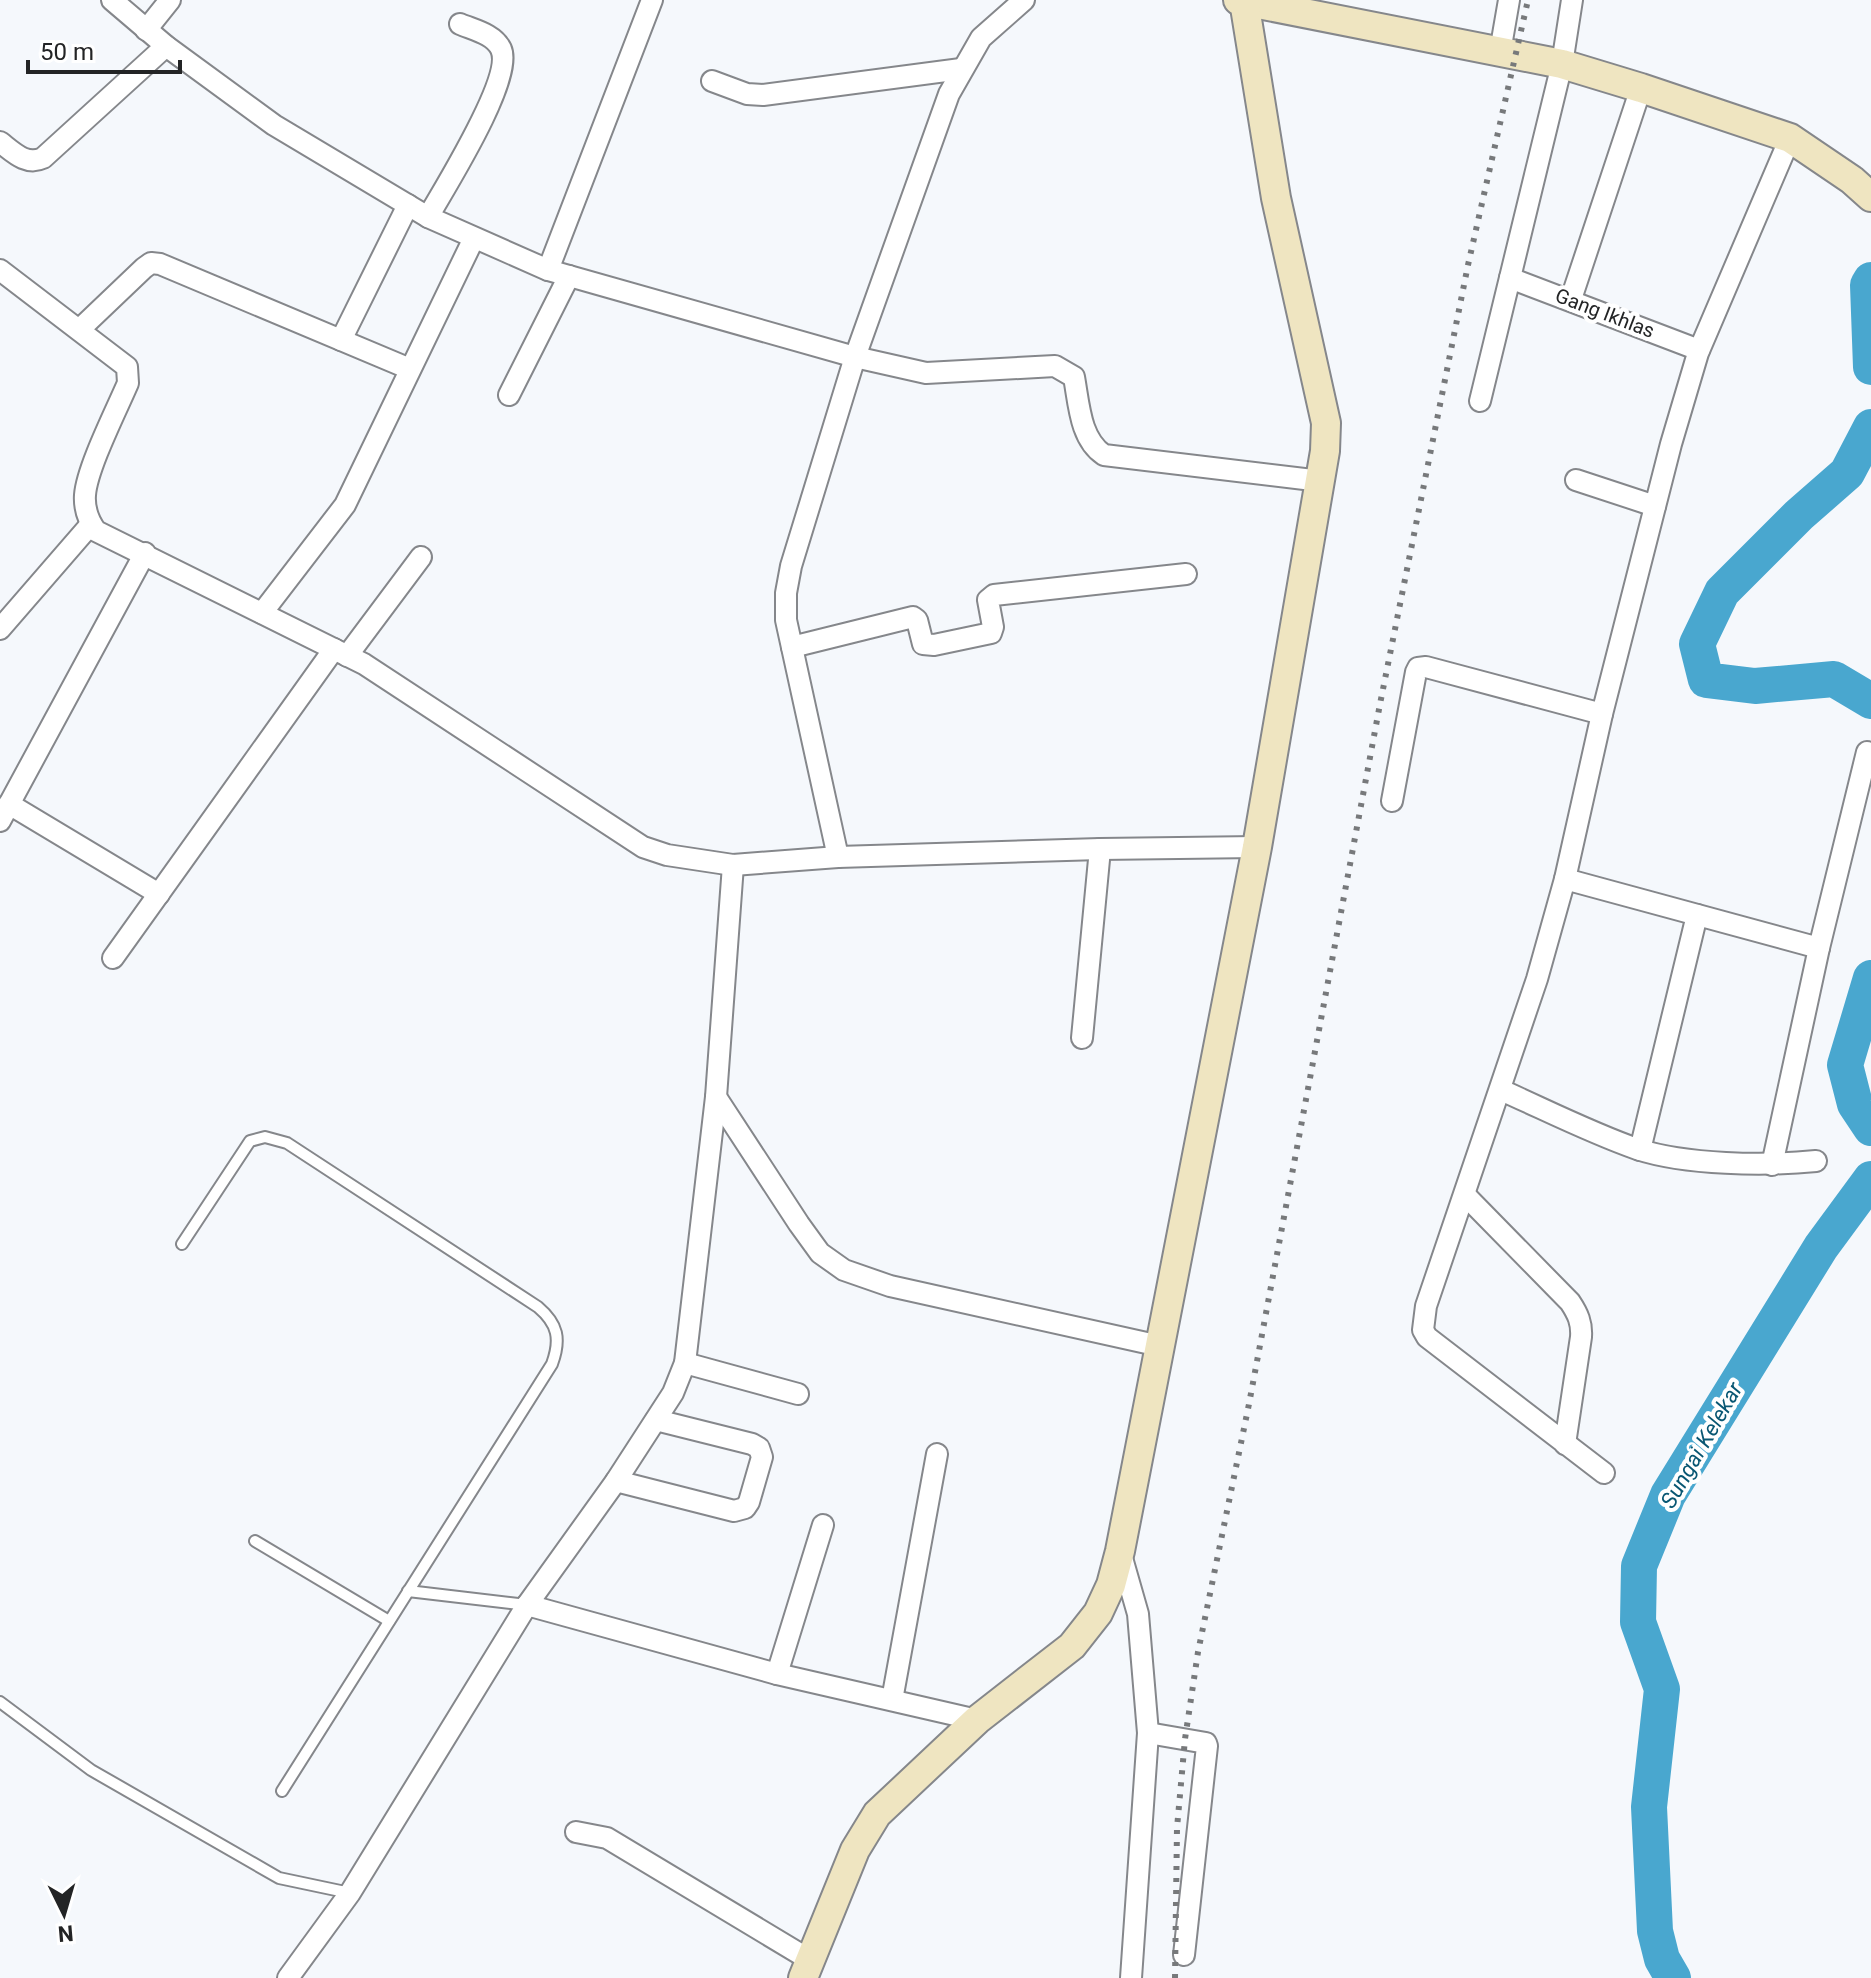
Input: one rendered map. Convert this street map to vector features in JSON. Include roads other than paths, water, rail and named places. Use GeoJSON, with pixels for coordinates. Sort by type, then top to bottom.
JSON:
{"type":"FeatureCollection","features":[{"type":"Feature","properties":{"kind":"street"},"geometry":{"type":"LineString","coordinates":[[112,0],[166,46],[274,125],[428,217],[548,270],[855,357],[926,373],[1055,366],[1074,377],[1086,437],[1104,455],[1321,481]]}},
{"type":"Feature","properties":{"kind":"street"},"geometry":{"type":"LineString","coordinates":[[146,30],[170,0]]}},
{"type":"Feature","properties":{"kind":"street"},"geometry":{"type":"LineString","coordinates":[[548,270],[652,0]]}},
{"type":"Feature","properties":{"kind":"street"},"geometry":{"type":"LineString","coordinates":[[838,857],[786,620],[786,593],[791,566],[855,357],[949,94],[981,38],[1024,0]]}},
{"type":"Feature","properties":{"kind":"street"},"geometry":{"type":"LineString","coordinates":[[1500,52],[1509,0]]}},
{"type":"Feature","properties":{"kind":"street"},"geometry":{"type":"LineString","coordinates":[[1480,401],[1562,64],[1572,0]]}},
{"type":"Feature","properties":{"kind":"street"},"geometry":{"type":"LineString","coordinates":[[576,1832],[607,1838],[806,1969],[855,1850],[877,1814],[977,1720],[1072,1646],[1098,1613],[1111,1585],[1257,847],[1321,481],[1326,423],[1276,198],[1241,1],[1562,64],[1641,88],[1790,138],[1852,180],[1871,197]]}},
{"type":"Feature","properties":{"kind":"street"},"geometry":{"type":"LineString","coordinates":[[428,217],[495,93],[505,64],[495,39],[460,24]]}},
{"type":"Feature","properties":{"kind":"street"},"geometry":{"type":"LineString","coordinates":[[0,142],[27,161],[35,162],[43,158],[166,46]]}},
{"type":"Feature","properties":{"kind":"street"},"geometry":{"type":"LineString","coordinates":[[712,81],[747,94],[763,95],[961,69]]}},
{"type":"Feature","properties":{"kind":"street"},"geometry":{"type":"LineString","coordinates":[[1571,299],[1641,88]]}},
{"type":"Feature","properties":{"kind":"street"},"geometry":{"type":"LineString","coordinates":[[1604,1473],[1427,1337],[1423,1330],[1426,1306],[1466,1196],[1537,979],[1565,879],[1602,714],[1655,506],[1699,350],[1790,138]]}},
{"type":"Feature","properties":{"kind":"street"},"geometry":{"type":"LineString","coordinates":[[341,340],[408,205]]}},
{"type":"Feature","properties":{"kind":"street"},"geometry":{"type":"LineString","coordinates":[[262,613],[345,505],[474,238]]}},
{"type":"Feature","properties":{"kind":"street"},"geometry":{"type":"LineString","coordinates":[[80,329],[151,263],[169,267],[410,369]]}},
{"type":"Feature","properties":{"kind":"street"},"geometry":{"type":"LineString","coordinates":[[0,270],[123,362],[129,373],[128,383],[88,479],[86,513],[96,531],[340,652],[624,836],[667,855],[733,865],[838,857],[1257,847]]}},
{"type":"Feature","properties":{"kind":"street"},"geometry":{"type":"LineString","coordinates":[[509,395],[569,276]]}},
{"type":"Feature","properties":{"kind":"street","name":"Gang Ikhlas"},"geometry":{"type":"LineString","coordinates":[[1510,278],[1699,350]]}},
{"type":"Feature","properties":{"kind":"street"},"geometry":{"type":"LineString","coordinates":[[1576,480],[1655,506]]}},
{"type":"Feature","properties":{"kind":"street"},"geometry":{"type":"LineString","coordinates":[[0,629],[91,524]]}},
{"type":"Feature","properties":{"kind":"street"},"geometry":{"type":"LineString","coordinates":[[145,553],[5,813],[159,894]]}},
{"type":"Feature","properties":{"kind":"street"},"geometry":{"type":"LineString","coordinates":[[113,958],[340,652],[421,557]]}},
{"type":"Feature","properties":{"kind":"street"},"geometry":{"type":"LineString","coordinates":[[792,647],[913,617],[918,622],[923,644],[934,645],[991,633],[993,627],[988,600],[994,595],[1186,574]]}},
{"type":"Feature","properties":{"kind":"street"},"geometry":{"type":"LineString","coordinates":[[1392,801],[1418,668],[1426,667],[1602,714]]}},
{"type":"Feature","properties":{"kind":"street"},"geometry":{"type":"LineString","coordinates":[[1772,1165],[1819,948],[1867,752]]}},
{"type":"Feature","properties":{"kind":"street"},"geometry":{"type":"LineString","coordinates":[[1082,1038],[1100,849]]}},
{"type":"Feature","properties":{"kind":"street"},"geometry":{"type":"LineString","coordinates":[[288,1978],[350,1893],[527,1605],[656,1420],[673,1393],[685,1363],[716,1097],[733,865]]}},
{"type":"Feature","properties":{"kind":"street"},"geometry":{"type":"LineString","coordinates":[[1565,879],[1819,948]]}},
{"type":"Feature","properties":{"kind":"street"},"geometry":{"type":"LineString","coordinates":[[1640,1150],[1697,915]]}},
{"type":"Feature","properties":{"kind":"street"},"geometry":{"type":"LineString","coordinates":[[1501,1090],[1640,1150],[1667,1156],[1772,1165],[1816,1161]]}},
{"type":"Feature","properties":{"kind":"street"},"geometry":{"type":"LineString","coordinates":[[716,1097],[820,1253],[844,1270],[890,1286],[1160,1346]]}},
{"type":"Feature","properties":{"kind":"street"},"geometry":{"type":"LineString","coordinates":[[1466,1196],[1570,1302],[1581,1322],[1565,1444]]}},
{"type":"Feature","properties":{"kind":"street"},"geometry":{"type":"LineString","coordinates":[[685,1363],[798,1394]]}},
{"type":"Feature","properties":{"kind":"street"},"geometry":{"type":"LineString","coordinates":[[616,1481],[734,1511],[745,1508],[749,1502],[762,1457],[759,1448],[656,1420]]}},
{"type":"Feature","properties":{"kind":"street"},"geometry":{"type":"LineString","coordinates":[[892,1700],[937,1454]]}},
{"type":"Feature","properties":{"kind":"street"},"geometry":{"type":"LineString","coordinates":[[777,1674],[823,1525]]}},
{"type":"Feature","properties":{"kind":"street"},"geometry":{"type":"LineString","coordinates":[[1120,1551],[1138,1614],[1148,1733],[1131,1978]]}},
{"type":"Feature","properties":{"kind":"street"},"geometry":{"type":"LineString","coordinates":[[527,1605],[777,1674],[977,1720]]}},
{"type":"Feature","properties":{"kind":"street"},"geometry":{"type":"LineString","coordinates":[[1148,1733],[1206,1743],[1207,1746],[1184,1955]]}},
{"type":"Feature","properties":{"kind":"lane"},"geometry":{"type":"LineString","coordinates":[[182,1244],[250,1141],[265,1137],[287,1143],[538,1307],[552,1319],[558,1333],[552,1364],[282,1791]]}},
{"type":"Feature","properties":{"kind":"lane"},"geometry":{"type":"LineString","coordinates":[[255,1541],[389,1621]]}},
{"type":"Feature","properties":{"kind":"lane"},"geometry":{"type":"LineString","coordinates":[[408,1591],[527,1605]]}},
{"type":"Feature","properties":{"kind":"lane"},"geometry":{"type":"LineString","coordinates":[[0,1702],[91,1770],[279,1878],[350,1893]]}},
{"type":"Feature","properties":{"kind":"waterway"},"geometry":{"type":"LineString","coordinates":[[1871,280],[1868,285],[1871,367]]}},
{"type":"Feature","properties":{"kind":"waterway"},"geometry":{"type":"LineString","coordinates":[[1871,427],[1847,473],[1799,515],[1722,592],[1697,644],[1706,680],[1755,686],[1834,679],[1871,701]]}},
{"type":"Feature","properties":{"kind":"waterway"},"geometry":{"type":"LineString","coordinates":[[1871,978],[1845,1065],[1855,1104],[1871,1128]]}},
{"type":"Feature","properties":{"kind":"waterway","name":"Sungai Kelekar"},"geometry":{"type":"LineString","coordinates":[[1673,1978],[1662,1959],[1655,1931],[1649,1807],[1662,1689],[1638,1622],[1639,1566],[1668,1495],[1821,1247],[1871,1179]]}},
{"type":"Feature","properties":{"kind":"railway"},"geometry":{"type":"LineString","coordinates":[[1175,1978],[1177,1828],[1185,1739],[1198,1652],[1249,1404],[1380,704],[1468,265],[1528,0]]}}]}
